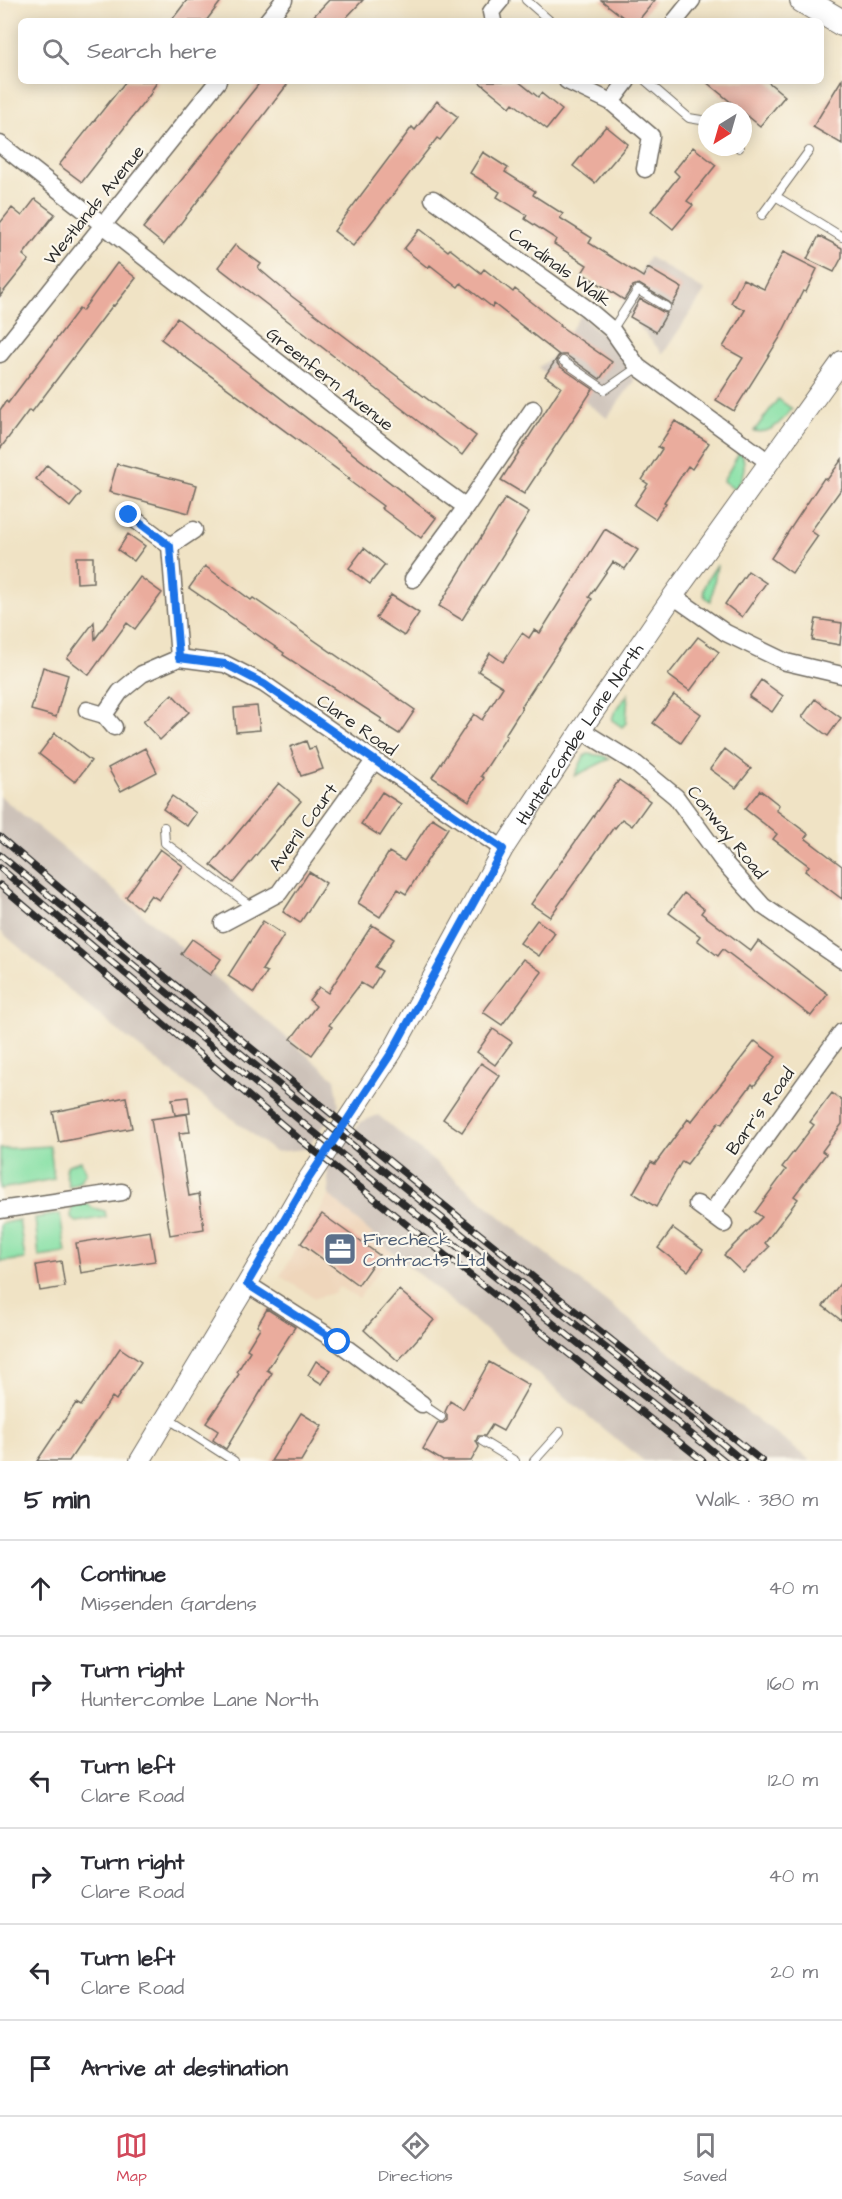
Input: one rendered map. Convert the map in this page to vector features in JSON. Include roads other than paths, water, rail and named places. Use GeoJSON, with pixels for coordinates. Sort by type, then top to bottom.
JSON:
{"type":"FeatureCollection","features":[{"type":"Feature","properties":{"kind":"main road"},"geometry":{"type":"LineString","coordinates":[[803,0],[842,23]]}},
{"type":"Feature","properties":{"kind":"street"},"geometry":{"type":"LineString","coordinates":[[269,18],[284,0]]}},
{"type":"Feature","properties":{"kind":"street"},"geometry":{"type":"LineString","coordinates":[[492,18],[491,12],[501,0]]}},
{"type":"Feature","properties":{"kind":"street"},"geometry":{"type":"LineString","coordinates":[[677,18],[692,0]]}},
{"type":"Feature","properties":{"kind":"street","name":"Westlands Avenue"},"geometry":{"type":"LineString","coordinates":[[0,354],[216,84]]}},
{"type":"Feature","properties":{"kind":"street"},"geometry":{"type":"LineString","coordinates":[[573,84],[611,102],[651,136],[645,169]]}},
{"type":"Feature","properties":{"kind":"street"},"geometry":{"type":"LineString","coordinates":[[611,102],[625,84]]}},
{"type":"Feature","properties":{"kind":"street","name":"Greenfern Avenue"},"geometry":{"type":"LineString","coordinates":[[0,144],[101,226],[466,507]]}},
{"type":"Feature","properties":{"kind":"street","name":"Cardinals Walk"},"geometry":{"type":"LineString","coordinates":[[433,199],[586,308],[612,330],[638,367],[770,463]]}},
{"type":"Feature","properties":{"kind":"street","name":"Huntercombe Lane North"},"geometry":{"type":"LineString","coordinates":[[140,1461],[307,1181],[392,1052],[503,849],[580,730],[673,596],[842,361]]}},
{"type":"Feature","properties":{"kind":"street"},"geometry":{"type":"LineString","coordinates":[[413,579],[533,409]]}},
{"type":"Feature","properties":{"kind":"street"},"geometry":{"type":"LineString","coordinates":[[87,710],[109,721],[120,692],[142,674],[179,658],[170,546],[129,515]]}},
{"type":"Feature","properties":{"kind":"street"},"geometry":{"type":"LineString","coordinates":[[170,546],[195,530]]}},
{"type":"Feature","properties":{"kind":"street"},"geometry":{"type":"LineString","coordinates":[[673,596],[726,633],[786,662],[842,675]]}},
{"type":"Feature","properties":{"kind":"street","name":"Clare Road"},"geometry":{"type":"LineString","coordinates":[[179,658],[225,664],[264,684],[503,849]]}},
{"type":"Feature","properties":{"kind":"street","name":"Conway Road"},"geometry":{"type":"LineString","coordinates":[[580,730],[636,764],[676,797],[722,860],[763,906],[842,960]]}},
{"type":"Feature","properties":{"kind":"street","name":"Averil Court"},"geometry":{"type":"LineString","coordinates":[[223,923],[279,893],[374,761]]}},
{"type":"Feature","properties":{"kind":"street","name":"Barr's Road"},"geometry":{"type":"LineString","coordinates":[[710,1214],[842,1032]]}},
{"type":"Feature","properties":{"kind":"street"},"geometry":{"type":"LineString","coordinates":[[0,1210],[122,1192]]}},
{"type":"Feature","properties":{"kind":"street"},"geometry":{"type":"LineString","coordinates":[[247,1284],[338,1342],[422,1404]]}},
{"type":"Feature","properties":{"kind":"lane"},"geometry":{"type":"LineString","coordinates":[[526,0],[547,18]]}},
{"type":"Feature","properties":{"kind":"lane"},"geometry":{"type":"LineString","coordinates":[[649,84],[689,118],[698,120]]}},
{"type":"Feature","properties":{"kind":"lane"},"geometry":{"type":"LineString","coordinates":[[762,215],[809,151]]}},
{"type":"Feature","properties":{"kind":"lane"},"geometry":{"type":"LineString","coordinates":[[777,197],[842,237]]}},
{"type":"Feature","properties":{"kind":"lane"},"geometry":{"type":"LineString","coordinates":[[612,330],[638,290],[666,307]]}},
{"type":"Feature","properties":{"kind":"lane"},"geometry":{"type":"LineString","coordinates":[[563,361],[605,390],[638,367]]}},
{"type":"Feature","properties":{"kind":"lane"},"geometry":{"type":"LineString","coordinates":[[164,827],[165,843],[252,907]]}},
{"type":"Feature","properties":{"kind":"lane"},"geometry":{"type":"LineString","coordinates":[[422,1404],[441,1418]]}},
{"type":"Feature","properties":{"kind":"lane"},"geometry":{"type":"LineString","coordinates":[[166,1418],[234,1461]]}},
{"type":"Feature","properties":{"kind":"lane"},"geometry":{"type":"LineString","coordinates":[[534,1461],[560,1432]]}},
{"type":"Feature","properties":{"kind":"lane"},"geometry":{"type":"LineString","coordinates":[[482,1441],[515,1461]]}},
{"type":"Feature","properties":{"kind":"railway"},"geometry":{"type":"LineString","coordinates":[[0,837],[283,1074],[762,1461]]}},
{"type":"Feature","properties":{"kind":"railway"},"geometry":{"type":"LineString","coordinates":[[0,855],[362,1153],[507,1271],[623,1361],[743,1461]]}},
{"type":"Feature","properties":{"kind":"railway"},"geometry":{"type":"LineString","coordinates":[[0,868],[304,1124],[725,1461]]}},
{"type":"Feature","properties":{"kind":"railway"},"geometry":{"type":"LineString","coordinates":[[0,885],[297,1137],[703,1461]]}},
{"type":"Feature","properties":{"kind":"place","name":"Firecheck Contracts Ltd"},"geometry":{"type":"Point","coordinates":[340,1249]}}]}
